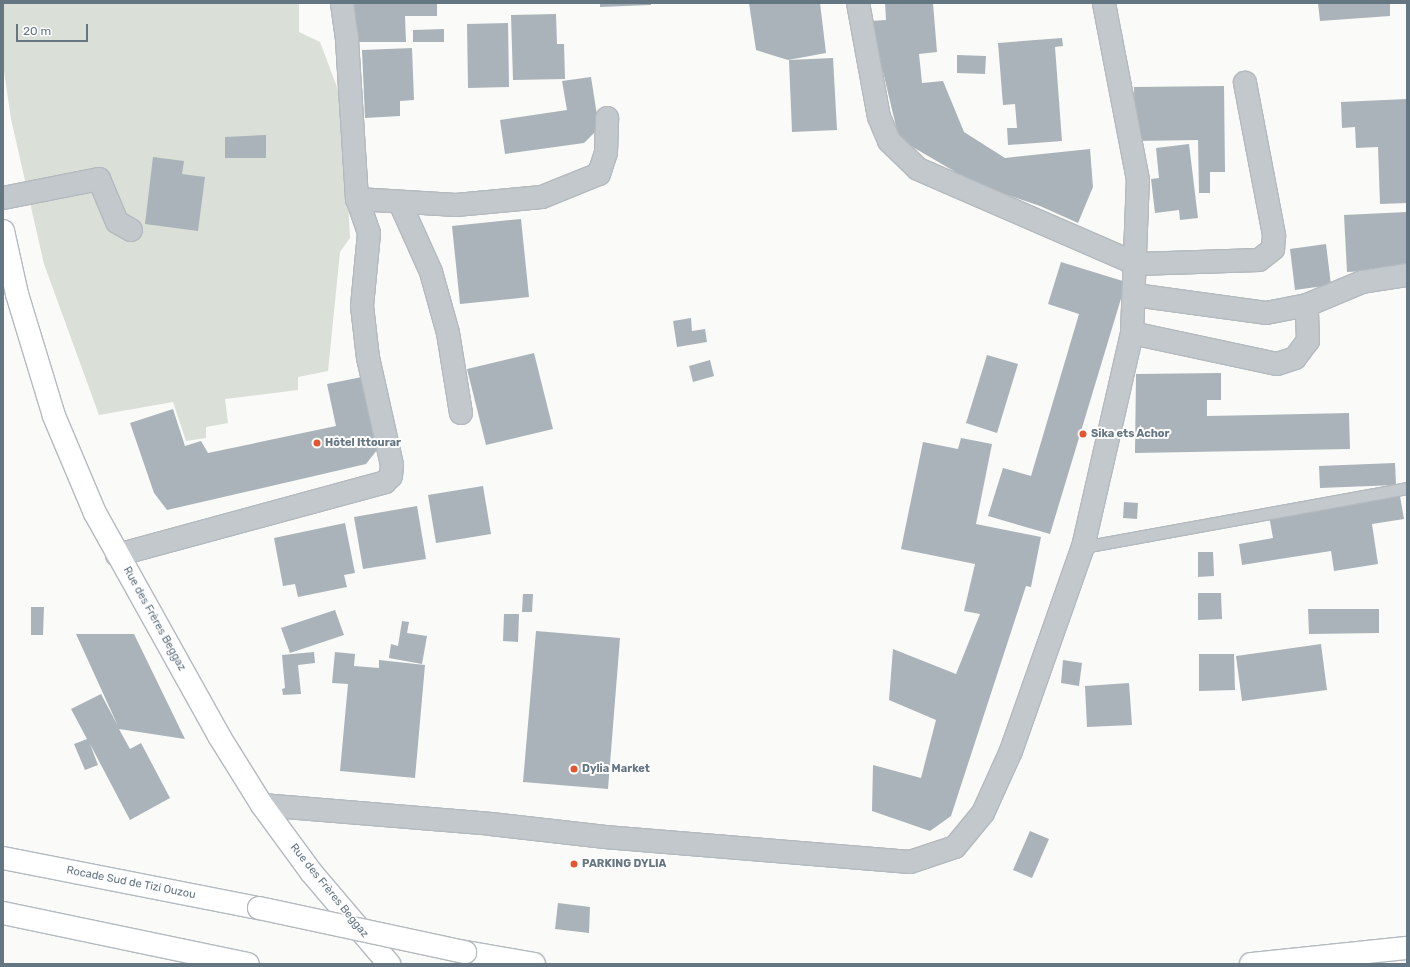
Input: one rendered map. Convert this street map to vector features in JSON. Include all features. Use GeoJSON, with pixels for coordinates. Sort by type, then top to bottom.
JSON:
{"type":"FeatureCollection","features":[{"type":"Feature","properties":{"kind":"main road","name":"Rue des Frères Beggaz"},"geometry":{"type":"LineString","coordinates":[[3,231],[17,294],[54,416],[95,513],[219,736],[262,804],[311,872],[389,964]]}},
{"type":"Feature","properties":{"kind":"main road","name":"Rocade Sud de Tizi Ouzou"},"geometry":{"type":"LineString","coordinates":[[3,858],[259,908],[465,952],[534,964]]}},
{"type":"Feature","properties":{"kind":"main road"},"geometry":{"type":"LineString","coordinates":[[3,913],[248,964]]}},
{"type":"Feature","properties":{"kind":"main road"},"geometry":{"type":"LineString","coordinates":[[1251,964],[1407,948]]}},
{"type":"Feature","properties":{"kind":"street"},"geometry":{"type":"LineString","coordinates":[[118,555],[385,482],[391,476],[392,465],[368,358],[362,306],[369,233],[357,199],[347,39],[342,3]]}},
{"type":"Feature","properties":{"kind":"street"},"geometry":{"type":"LineString","coordinates":[[858,3],[879,117],[889,141],[918,169],[1137,264],[1259,260],[1273,249],[1274,236],[1245,83]]}},
{"type":"Feature","properties":{"kind":"street"},"geometry":{"type":"LineString","coordinates":[[262,804],[491,824],[605,837],[910,862],[955,848],[983,813],[1011,751],[1084,547],[1132,333],[1136,295],[1138,180],[1104,3]]}},
{"type":"Feature","properties":{"kind":"street"},"geometry":{"type":"LineString","coordinates":[[357,199],[400,203],[456,205],[542,197],[599,174],[606,152],[607,118]]}},
{"type":"Feature","properties":{"kind":"street"},"geometry":{"type":"LineString","coordinates":[[3,198],[99,179],[116,222],[131,230]]}},
{"type":"Feature","properties":{"kind":"street"},"geometry":{"type":"LineString","coordinates":[[400,203],[431,272],[448,333],[461,413]]}},
{"type":"Feature","properties":{"kind":"street"},"geometry":{"type":"LineString","coordinates":[[1136,295],[1266,312],[1307,305],[1362,282],[1407,275]]}},
{"type":"Feature","properties":{"kind":"street"},"geometry":{"type":"LineString","coordinates":[[1132,333],[1277,364],[1295,358],[1308,341],[1307,305]]}},
{"type":"Feature","properties":{"kind":"lane"},"geometry":{"type":"LineString","coordinates":[[1084,547],[1407,488]]}},
{"type":"Feature","properties":{"kind":"shaded area"},"geometry":{"type":"Polygon","coordinates":[[[3,3],[299,3],[299,32],[320,42],[343,103],[350,238],[340,252],[328,371],[298,377],[298,390],[225,399],[228,423],[206,427],[206,438],[186,441],[173,402],[99,415],[44,264],[11,119],[3,64],[3,3]]]}},
{"type":"Feature","properties":{"kind":"building"},"geometry":{"type":"Polygon","coordinates":[[[349,3],[437,3],[437,16],[405,16],[406,42],[350,42],[349,3]]]}},
{"type":"Feature","properties":{"kind":"building"},"geometry":{"type":"Polygon","coordinates":[[[600,3],[651,3],[651,5],[600,7],[600,3]]]}},
{"type":"Feature","properties":{"kind":"building"},"geometry":{"type":"Polygon","coordinates":[[[749,3],[820,3],[826,53],[788,60],[756,50],[749,3]]]}},
{"type":"Feature","properties":{"kind":"building"},"geometry":{"type":"Polygon","coordinates":[[[885,3],[933,3],[937,52],[919,54],[922,83],[943,81],[964,132],[1005,158],[1090,149],[1093,187],[1078,223],[1040,206],[976,184],[899,139],[871,21],[886,20],[885,3]]]}},
{"type":"Feature","properties":{"kind":"building"},"geometry":{"type":"Polygon","coordinates":[[[1318,3],[1390,3],[1390,16],[1320,21],[1318,3]]]}},
{"type":"Feature","properties":{"kind":"building"},"geometry":{"type":"Polygon","coordinates":[[[556,14],[557,44],[564,44],[565,79],[513,80],[511,15],[556,14]]]}},
{"type":"Feature","properties":{"kind":"building"},"geometry":{"type":"Polygon","coordinates":[[[508,23],[509,87],[468,88],[467,24],[508,23]]]}},
{"type":"Feature","properties":{"kind":"building"},"geometry":{"type":"Polygon","coordinates":[[[444,29],[444,42],[413,42],[413,30],[444,29]]]}},
{"type":"Feature","properties":{"kind":"building"},"geometry":{"type":"Polygon","coordinates":[[[1062,38],[1063,46],[1055,47],[1062,141],[1008,145],[1007,128],[1017,128],[1015,104],[1003,105],[998,43],[1062,38]]]}},
{"type":"Feature","properties":{"kind":"building"},"geometry":{"type":"Polygon","coordinates":[[[412,48],[414,100],[400,101],[400,116],[365,118],[362,50],[412,48]]]}},
{"type":"Feature","properties":{"kind":"building"},"geometry":{"type":"Polygon","coordinates":[[[957,55],[986,56],[985,74],[957,73],[957,55]]]}},
{"type":"Feature","properties":{"kind":"building"},"geometry":{"type":"Polygon","coordinates":[[[833,58],[837,130],[792,132],[789,60],[833,58]]]}},
{"type":"Feature","properties":{"kind":"building"},"geometry":{"type":"Polygon","coordinates":[[[591,77],[599,128],[584,143],[505,154],[500,120],[567,110],[562,81],[591,77]]]}},
{"type":"Feature","properties":{"kind":"building"},"geometry":{"type":"Polygon","coordinates":[[[1224,86],[1225,172],[1210,172],[1210,193],[1199,193],[1198,140],[1135,141],[1134,87],[1224,86]]]}},
{"type":"Feature","properties":{"kind":"building"},"geometry":{"type":"Polygon","coordinates":[[[1407,99],[1407,203],[1380,204],[1378,147],[1356,148],[1355,127],[1342,128],[1341,102],[1407,99]]]}},
{"type":"Feature","properties":{"kind":"building"},"geometry":{"type":"Polygon","coordinates":[[[266,135],[266,158],[225,158],[225,137],[266,135]]]}},
{"type":"Feature","properties":{"kind":"building"},"geometry":{"type":"Polygon","coordinates":[[[1189,144],[1198,218],[1180,220],[1179,210],[1155,213],[1151,179],[1159,178],[1156,148],[1189,144]]]}},
{"type":"Feature","properties":{"kind":"building"},"geometry":{"type":"Polygon","coordinates":[[[153,157],[184,161],[182,174],[205,177],[198,231],[145,224],[153,157]]]}},
{"type":"Feature","properties":{"kind":"building"},"geometry":{"type":"Polygon","coordinates":[[[1407,212],[1407,269],[1347,272],[1344,215],[1407,212]]]}},
{"type":"Feature","properties":{"kind":"building"},"geometry":{"type":"Polygon","coordinates":[[[521,219],[529,297],[460,304],[452,226],[521,219]]]}},
{"type":"Feature","properties":{"kind":"building"},"geometry":{"type":"Polygon","coordinates":[[[1326,244],[1331,285],[1295,290],[1290,249],[1326,244]]]}},
{"type":"Feature","properties":{"kind":"building"},"geometry":{"type":"Polygon","coordinates":[[[1061,262],[1126,282],[1050,534],[988,516],[1003,468],[1031,476],[1079,314],[1048,304],[1061,262]]]}},
{"type":"Feature","properties":{"kind":"building"},"geometry":{"type":"Polygon","coordinates":[[[691,318],[692,331],[705,329],[707,342],[677,347],[673,321],[691,318]]]}},
{"type":"Feature","properties":{"kind":"building"},"geometry":{"type":"Polygon","coordinates":[[[534,353],[553,429],[486,445],[467,369],[534,353]]]}},
{"type":"Feature","properties":{"kind":"building"},"geometry":{"type":"Polygon","coordinates":[[[987,355],[1018,364],[997,433],[966,423],[987,355]]]}},
{"type":"Feature","properties":{"kind":"building"},"geometry":{"type":"Polygon","coordinates":[[[710,360],[714,376],[693,382],[689,366],[710,360]]]}},
{"type":"Feature","properties":{"kind":"building"},"geometry":{"type":"Polygon","coordinates":[[[1221,373],[1221,400],[1207,400],[1207,416],[1349,413],[1350,449],[1135,453],[1136,374],[1221,373]]]}},
{"type":"Feature","properties":{"kind":"building","name":"Hôtel Ittourar"},"geometry":{"type":"Polygon","coordinates":[[[367,376],[381,445],[366,464],[167,510],[154,493],[130,423],[173,409],[185,446],[201,441],[208,453],[336,426],[327,384],[367,376]]]}},
{"type":"Feature","properties":{"kind":"building"},"geometry":{"type":"Polygon","coordinates":[[[961,438],[992,444],[976,524],[1041,537],[1031,587],[1026,586],[951,816],[930,831],[872,811],[873,765],[921,778],[936,720],[889,700],[893,649],[956,674],[980,614],[964,611],[975,564],[901,549],[923,442],[958,449],[961,438]]]}},
{"type":"Feature","properties":{"kind":"building"},"geometry":{"type":"Polygon","coordinates":[[[1395,463],[1396,485],[1320,488],[1319,466],[1395,463]]]}},
{"type":"Feature","properties":{"kind":"building"},"geometry":{"type":"Polygon","coordinates":[[[483,486],[491,534],[436,543],[428,495],[483,486]]]}},
{"type":"Feature","properties":{"kind":"building"},"geometry":{"type":"Polygon","coordinates":[[[1400,496],[1404,519],[1372,524],[1378,564],[1334,571],[1331,551],[1242,565],[1239,544],[1273,538],[1269,516],[1400,496]]]}},
{"type":"Feature","properties":{"kind":"building"},"geometry":{"type":"Polygon","coordinates":[[[1124,502],[1138,503],[1137,519],[1123,518],[1124,502]]]}},
{"type":"Feature","properties":{"kind":"building"},"geometry":{"type":"Polygon","coordinates":[[[417,506],[426,559],[363,569],[354,517],[417,506]]]}},
{"type":"Feature","properties":{"kind":"building"},"geometry":{"type":"Polygon","coordinates":[[[345,523],[355,573],[344,575],[347,587],[298,597],[295,584],[283,586],[274,538],[345,523]]]}},
{"type":"Feature","properties":{"kind":"building"},"geometry":{"type":"Polygon","coordinates":[[[1198,552],[1213,552],[1214,576],[1198,577],[1198,552]]]}},
{"type":"Feature","properties":{"kind":"building"},"geometry":{"type":"Polygon","coordinates":[[[1198,593],[1221,593],[1222,619],[1198,620],[1198,593]]]}},
{"type":"Feature","properties":{"kind":"building"},"geometry":{"type":"Polygon","coordinates":[[[523,594],[533,594],[532,612],[522,612],[523,594]]]}},
{"type":"Feature","properties":{"kind":"building"},"geometry":{"type":"Polygon","coordinates":[[[31,607],[44,607],[43,635],[31,635],[31,607]]]}},
{"type":"Feature","properties":{"kind":"building"},"geometry":{"type":"Polygon","coordinates":[[[1308,609],[1379,609],[1379,633],[1309,634],[1308,609]]]}},
{"type":"Feature","properties":{"kind":"building"},"geometry":{"type":"Polygon","coordinates":[[[335,610],[344,635],[290,653],[281,628],[335,610]]]}},
{"type":"Feature","properties":{"kind":"building"},"geometry":{"type":"Polygon","coordinates":[[[504,614],[519,614],[518,642],[503,641],[504,614]]]}},
{"type":"Feature","properties":{"kind":"building"},"geometry":{"type":"Polygon","coordinates":[[[402,621],[409,622],[407,633],[427,636],[422,664],[389,658],[391,644],[398,646],[402,621]]]}},
{"type":"Feature","properties":{"kind":"building"},"geometry":{"type":"Polygon","coordinates":[[[536,631],[620,638],[608,789],[523,782],[536,631]]]}},
{"type":"Feature","properties":{"kind":"building"},"geometry":{"type":"Polygon","coordinates":[[[76,634],[134,634],[185,739],[119,729],[130,749],[141,743],[170,798],[130,820],[90,744],[98,765],[85,770],[74,744],[87,739],[71,709],[101,694],[118,726],[76,634]]]}},
{"type":"Feature","properties":{"kind":"building"},"geometry":{"type":"Polygon","coordinates":[[[1321,644],[1327,690],[1242,701],[1236,656],[1321,644]]]}},
{"type":"Feature","properties":{"kind":"building"},"geometry":{"type":"Polygon","coordinates":[[[314,652],[315,663],[298,665],[301,694],[283,695],[282,689],[285,688],[282,655],[314,652]]]}},
{"type":"Feature","properties":{"kind":"building"},"geometry":{"type":"Polygon","coordinates":[[[335,652],[355,654],[354,666],[379,668],[379,660],[425,665],[415,778],[340,771],[348,684],[332,683],[335,652]]]}},
{"type":"Feature","properties":{"kind":"building"},"geometry":{"type":"Polygon","coordinates":[[[1199,654],[1234,654],[1235,690],[1199,691],[1199,654]]]}},
{"type":"Feature","properties":{"kind":"building"},"geometry":{"type":"Polygon","coordinates":[[[1063,660],[1082,663],[1079,686],[1061,683],[1063,660]]]}},
{"type":"Feature","properties":{"kind":"building"},"geometry":{"type":"Polygon","coordinates":[[[1129,683],[1132,725],[1087,727],[1085,686],[1129,683]]]}},
{"type":"Feature","properties":{"kind":"building"},"geometry":{"type":"Polygon","coordinates":[[[1030,831],[1049,839],[1032,878],[1013,870],[1030,831]]]}},
{"type":"Feature","properties":{"kind":"building"},"geometry":{"type":"Polygon","coordinates":[[[558,903],[590,907],[589,933],[555,929],[558,903]]]}},
{"type":"Feature","properties":{"kind":"place","name":"Sika ets Achor"},"geometry":{"type":"Point","coordinates":[1083,434]}},
{"type":"Feature","properties":{"kind":"place","name":"Hôtel Ittourar"},"geometry":{"type":"Point","coordinates":[317,443]}},
{"type":"Feature","properties":{"kind":"place","name":"Dylia Market"},"geometry":{"type":"Point","coordinates":[574,769]}},
{"type":"Feature","properties":{"kind":"place","name":"PARKING DYLIA"},"geometry":{"type":"Point","coordinates":[574,864]}}]}
